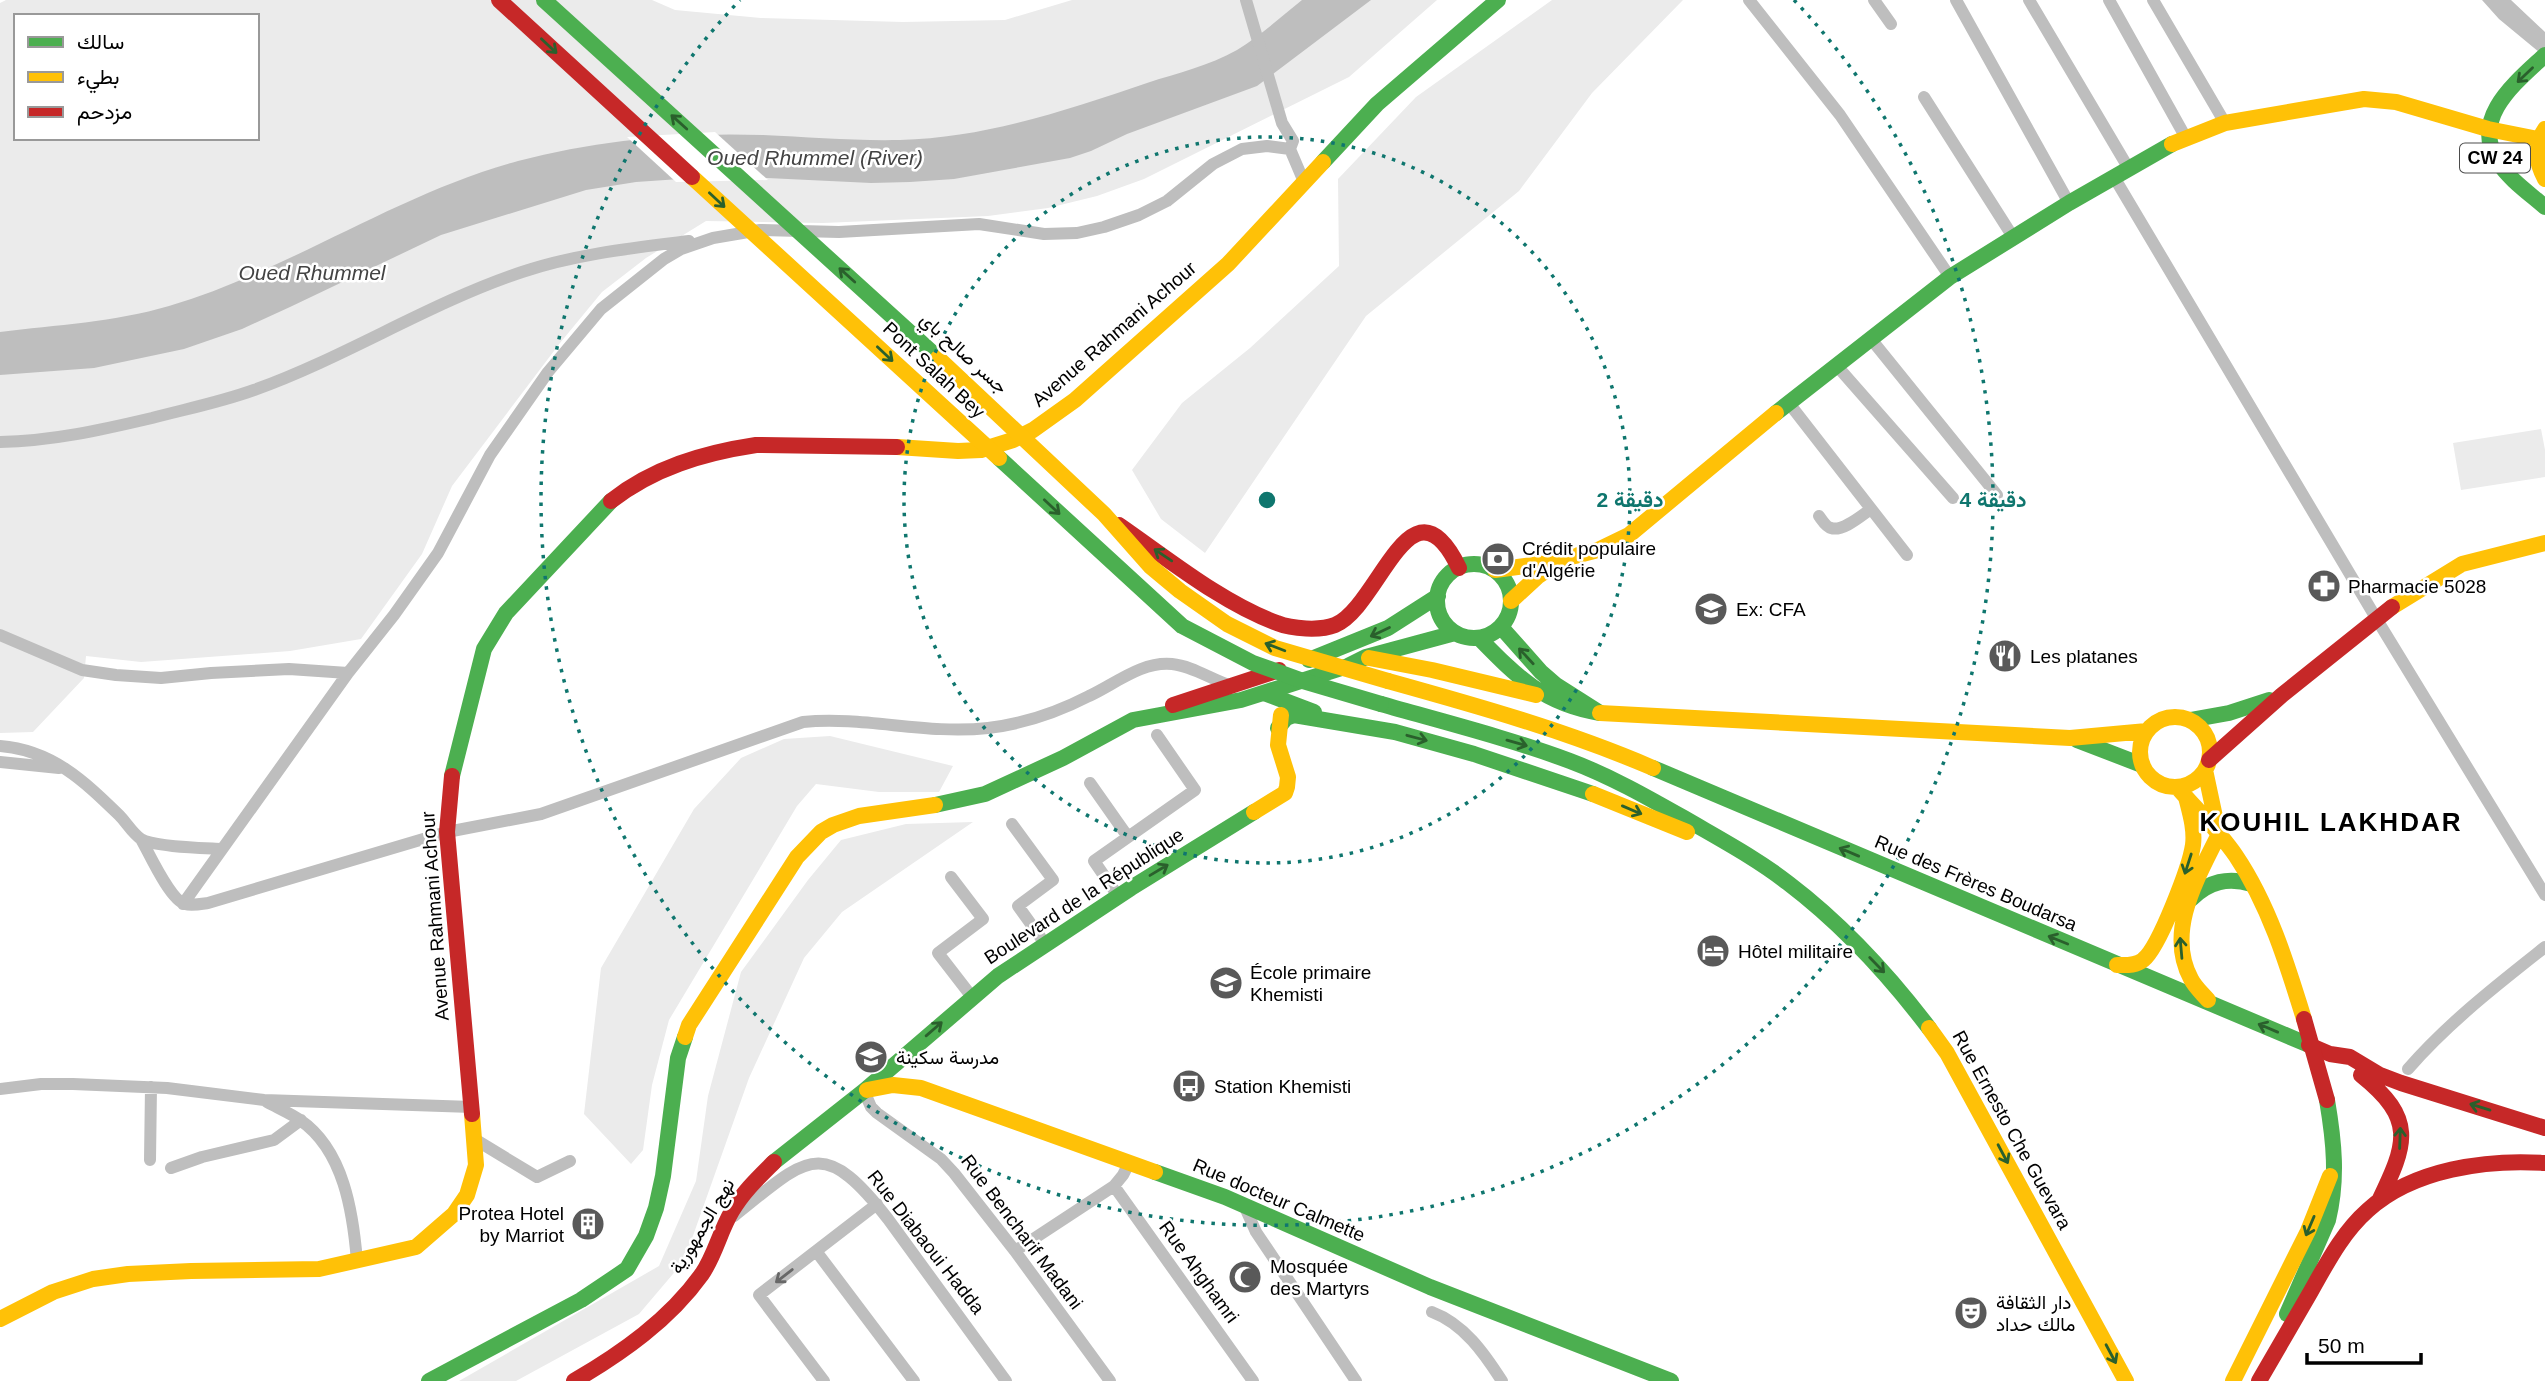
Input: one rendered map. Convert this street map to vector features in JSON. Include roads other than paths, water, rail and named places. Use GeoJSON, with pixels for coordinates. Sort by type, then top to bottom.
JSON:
{"type":"FeatureCollection","features":[{"type":"Feature","properties":{"kind":"main road","name":"Pont Salah Bey"},"geometry":{"type":"LineString","coordinates":[[499,0],[1182,626],[1212,645],[1262,667],[1572,762],[1627,786],[1731,844]]}},
{"type":"Feature","properties":{"kind":"main road","name":"جسر صالح باي"},"geometry":{"type":"LineString","coordinates":[[544,0],[1007,421],[1104,514],[1150,566],[1207,612],[1275,648],[1388,681]]}},
{"type":"Feature","properties":{"kind":"main road","name":"Avenue Rahmani Achour"},"geometry":{"type":"LineString","coordinates":[[0,1319],[53,1293],[93,1279],[166,1272],[319,1269],[357,1261],[416,1247],[454,1214],[467,1195],[476,1165],[447,808],[484,649],[506,613],[602,508],[634,483],[670,466],[746,446],[889,446],[981,450],[1013,440],[1034,429],[1075,400],[1228,264],[1377,104],[1498,0]]}},
{"type":"Feature","properties":{"kind":"main road","name":"CW 24"},"geometry":{"type":"LineString","coordinates":[[2545,55],[2505,94],[2491,116],[2488,129],[2489,142],[2497,162],[2545,207]]}},
{"type":"Feature","properties":{"kind":"main road"},"geometry":{"type":"LineString","coordinates":[[1495,570],[1507,583],[1511,601],[1510,610],[1501,627],[1491,635],[1479,638],[1466,638],[1455,633],[1441,617],[1438,596],[1442,584],[1459,568],[1477,564],[1495,570],[1565,559],[1598,550],[1629,536],[1788,402],[1950,277],[2069,202],[2161,149],[2186,138],[2225,124],[2364,99],[2396,102],[2488,129],[2542,134]]}},
{"type":"Feature","properties":{"kind":"main road","name":"CW 24"},"geometry":{"type":"LineString","coordinates":[[2542,134],[2536,153],[2538,167],[2545,179]]}},
{"type":"Feature","properties":{"kind":"main road"},"geometry":{"type":"LineString","coordinates":[[1104,514],[1219,594],[1278,624],[1302,628],[1333,626],[1351,615],[1401,547],[1415,535],[1424,532],[1440,536],[1449,546],[1459,568]]}},
{"type":"Feature","properties":{"kind":"main road"},"geometry":{"type":"LineString","coordinates":[[2181,792],[2282,695],[2376,618],[2448,570],[2481,558],[2545,543]]}},
{"type":"Feature","properties":{"kind":"main road"},"geometry":{"type":"LineString","coordinates":[[1511,601],[1536,577],[1565,559]]}},
{"type":"Feature","properties":{"kind":"main road"},"geometry":{"type":"LineString","coordinates":[[429,1381],[581,1300],[628,1269],[646,1236],[656,1208],[663,1176],[678,1058],[689,1026],[796,857],[810,842],[833,825],[859,816],[945,803],[1002,787],[1133,720],[1228,685],[1328,654],[1388,628],[1438,596]]}},
{"type":"Feature","properties":{"kind":"main road"},"geometry":{"type":"LineString","coordinates":[[1501,627],[1541,672],[1556,685],[1600,713]]}},
{"type":"Feature","properties":{"kind":"main road"},"geometry":{"type":"LineString","coordinates":[[1133,720],[1211,707],[1264,693],[1348,666],[1366,657],[1455,633]]}},
{"type":"Feature","properties":{"kind":"main road"},"geometry":{"type":"LineString","coordinates":[[1479,638],[1518,677],[1547,698],[1564,706],[1600,713],[2070,738],[2147,731]]}},
{"type":"Feature","properties":{"kind":"main road"},"geometry":{"type":"LineString","coordinates":[[1366,657],[1443,672],[1547,698]]}},
{"type":"Feature","properties":{"kind":"main road"},"geometry":{"type":"LineString","coordinates":[[1278,728],[1285,701],[1294,689],[1313,677]]}},
{"type":"Feature","properties":{"kind":"main road","name":"Rue des Frères Boudarsa"},"geometry":{"type":"LineString","coordinates":[[1388,681],[1519,718],[1599,745],[2330,1054],[2350,1057],[2391,1079],[2545,1128]]}},
{"type":"Feature","properties":{"kind":"main road"},"geometry":{"type":"LineString","coordinates":[[1264,693],[1350,725]]}},
{"type":"Feature","properties":{"kind":"main road"},"geometry":{"type":"LineString","coordinates":[[2190,720],[2246,708],[2282,695]]}},
{"type":"Feature","properties":{"kind":"main road"},"geometry":{"type":"LineString","coordinates":[[1278,728],[1294,715],[1395,732],[1508,764],[1600,796],[1671,827],[1731,844]]}},
{"type":"Feature","properties":{"kind":"main road"},"geometry":{"type":"LineString","coordinates":[[2142,765],[2141,742],[2155,723],[2166,718],[2190,720],[2200,727],[2207,737],[2210,749],[2207,765],[2219,834],[2182,920],[2179,939],[2181,956],[2191,983],[2213,1004]]}},
{"type":"Feature","properties":{"kind":"main road","name":"Boulevard de la République"},"geometry":{"type":"LineString","coordinates":[[864,1091],[998,976],[1118,896],[1285,793],[1289,785],[1288,775],[1278,745],[1278,728]]}},
{"type":"Feature","properties":{"kind":"main road"},"geometry":{"type":"LineString","coordinates":[[2070,738],[2142,765],[2156,782],[2181,792],[2219,834],[2241,864],[2281,946],[2304,1019],[2327,1100],[2336,1163],[2335,1191],[2328,1220],[2259,1381]]}},
{"type":"Feature","properties":{"kind":"main road"},"geometry":{"type":"LineString","coordinates":[[2117,965],[2145,960],[2153,948],[2186,870],[2193,850],[2193,823],[2181,792]]}},
{"type":"Feature","properties":{"kind":"main road","name":"Rue Ernesto Che Guevara"},"geometry":{"type":"LineString","coordinates":[[1731,844],[1764,865],[1843,931],[1884,972],[1928,1025],[1966,1084],[2126,1381]]}},
{"type":"Feature","properties":{"kind":"main road"},"geometry":{"type":"LineString","coordinates":[[2191,899],[2198,891],[2218,880],[2241,880],[2252,884]]}},
{"type":"Feature","properties":{"kind":"main road"},"geometry":{"type":"LineString","coordinates":[[2259,1381],[2336,1247],[2379,1201],[2393,1171],[2402,1142],[2395,1106],[2383,1090],[2330,1054]]}},
{"type":"Feature","properties":{"kind":"main road"},"geometry":{"type":"LineString","coordinates":[[2350,1057],[2382,1060],[2545,1112]]}},
{"type":"Feature","properties":{"kind":"main road","name":"Rue docteur Calmette"},"geometry":{"type":"LineString","coordinates":[[864,1091],[893,1085],[921,1088],[1244,1205],[1430,1287],[1642,1374],[1671,1381]]}},
{"type":"Feature","properties":{"kind":"main road","name":"نهج الجمهورية"},"geometry":{"type":"LineString","coordinates":[[574,1381],[621,1353],[660,1320],[703,1273],[727,1222],[752,1183],[782,1154],[864,1091]]}},
{"type":"Feature","properties":{"kind":"main road"},"geometry":{"type":"LineString","coordinates":[[2379,1201],[2432,1176],[2463,1166],[2512,1160],[2545,1163]]}},
{"type":"Feature","properties":{"kind":"main road"},"geometry":{"type":"LineString","coordinates":[[2233,1381],[2308,1231],[2336,1163]]}},
{"type":"Feature","properties":{"kind":"street"},"geometry":{"type":"LineString","coordinates":[[1246,0],[1282,123],[1293,141],[1290,149],[1304,182]]}},
{"type":"Feature","properties":{"kind":"street"},"geometry":{"type":"LineString","coordinates":[[1749,0],[1840,115],[1950,277]]}},
{"type":"Feature","properties":{"kind":"street"},"geometry":{"type":"LineString","coordinates":[[1874,0],[1891,24]]}},
{"type":"Feature","properties":{"kind":"street"},"geometry":{"type":"LineString","coordinates":[[1955,0],[2069,202]]}},
{"type":"Feature","properties":{"kind":"street"},"geometry":{"type":"LineString","coordinates":[[2029,0],[2122,173],[2376,618],[2545,895]]}},
{"type":"Feature","properties":{"kind":"street"},"geometry":{"type":"LineString","coordinates":[[2109,0],[2186,138]]}},
{"type":"Feature","properties":{"kind":"street"},"geometry":{"type":"LineString","coordinates":[[2153,0],[2225,124]]}},
{"type":"Feature","properties":{"kind":"street"},"geometry":{"type":"LineString","coordinates":[[1924,97],[2013,237]]}},
{"type":"Feature","properties":{"kind":"street"},"geometry":{"type":"LineString","coordinates":[[0,442],[80,435],[254,390],[348,349],[443,302],[522,272],[573,257],[760,230],[839,232],[979,224],[1044,234],[1077,233],[1139,215],[1167,201],[1213,164],[1242,149],[1267,146],[1290,149]]}},
{"type":"Feature","properties":{"kind":"street"},"geometry":{"type":"LineString","coordinates":[[183,904],[348,673],[438,553],[490,455],[548,372],[601,309],[643,274],[681,249],[713,238]]}},
{"type":"Feature","properties":{"kind":"street"},"geometry":{"type":"LineString","coordinates":[[1871,338],[1997,495]]}},
{"type":"Feature","properties":{"kind":"street"},"geometry":{"type":"LineString","coordinates":[[1836,366],[1953,498]]}},
{"type":"Feature","properties":{"kind":"street"},"geometry":{"type":"LineString","coordinates":[[1788,402],[1907,555]]}},
{"type":"Feature","properties":{"kind":"street"},"geometry":{"type":"LineString","coordinates":[[1819,516],[1833,529],[1871,509]]}},
{"type":"Feature","properties":{"kind":"street"},"geometry":{"type":"LineString","coordinates":[[0,635],[82,670],[116,676],[161,678],[289,669],[348,673]]}},
{"type":"Feature","properties":{"kind":"street"},"geometry":{"type":"LineString","coordinates":[[0,746],[39,756],[83,780],[141,839],[171,892],[183,904],[208,903],[226,900],[447,832],[541,814],[803,722],[831,719],[936,728],[985,728],[1019,724],[1088,697],[1131,674],[1161,664],[1173,664],[1228,685],[1264,693]]}},
{"type":"Feature","properties":{"kind":"street"},"geometry":{"type":"LineString","coordinates":[[1118,896],[1094,861],[1195,790],[1157,735]]}},
{"type":"Feature","properties":{"kind":"street"},"geometry":{"type":"LineString","coordinates":[[0,762],[67,769]]}},
{"type":"Feature","properties":{"kind":"street"},"geometry":{"type":"LineString","coordinates":[[1090,783],[1128,837]]}},
{"type":"Feature","properties":{"kind":"street"},"geometry":{"type":"LineString","coordinates":[[1013,824],[1053,880],[1018,906],[1045,945]]}},
{"type":"Feature","properties":{"kind":"street"},"geometry":{"type":"LineString","coordinates":[[141,839],[156,843],[222,849]]}},
{"type":"Feature","properties":{"kind":"street"},"geometry":{"type":"LineString","coordinates":[[951,877],[983,919],[938,953],[972,997]]}},
{"type":"Feature","properties":{"kind":"street"},"geometry":{"type":"LineString","coordinates":[[2408,1069],[2431,1042],[2456,1019],[2545,947]]}},
{"type":"Feature","properties":{"kind":"street"},"geometry":{"type":"LineString","coordinates":[[0,1089],[41,1084],[73,1084],[151,1087],[264,1100],[472,1107]]}},
{"type":"Feature","properties":{"kind":"street"},"geometry":{"type":"LineString","coordinates":[[150,1160],[151,1087]]}},
{"type":"Feature","properties":{"kind":"street","name":"Rue Bencharif Madani"},"geometry":{"type":"LineString","coordinates":[[864,1091],[871,1107],[877,1113],[941,1159],[1015,1251],[1110,1381]]}},
{"type":"Feature","properties":{"kind":"street"},"geometry":{"type":"LineString","coordinates":[[264,1100],[301,1120],[318,1136],[330,1153],[340,1174],[351,1214],[357,1261]]}},
{"type":"Feature","properties":{"kind":"street"},"geometry":{"type":"LineString","coordinates":[[171,1168],[202,1157],[274,1140],[301,1120]]}},
{"type":"Feature","properties":{"kind":"street"},"geometry":{"type":"LineString","coordinates":[[475,1140],[537,1177],[570,1161]]}},
{"type":"Feature","properties":{"kind":"street","name":"Rue Diabaoui Hadda"},"geometry":{"type":"LineString","coordinates":[[727,1222],[779,1180],[800,1167],[816,1162],[831,1165],[847,1173],[877,1205],[1006,1381]]}},
{"type":"Feature","properties":{"kind":"street"},"geometry":{"type":"LineString","coordinates":[[1015,1251],[1114,1186],[1129,1163]]}},
{"type":"Feature","properties":{"kind":"street","name":"Rue Ahghamri"},"geometry":{"type":"LineString","coordinates":[[1114,1186],[1253,1381]]}},
{"type":"Feature","properties":{"kind":"street"},"geometry":{"type":"LineString","coordinates":[[824,1381],[760,1294],[877,1205]]}},
{"type":"Feature","properties":{"kind":"street"},"geometry":{"type":"LineString","coordinates":[[1244,1205],[1256,1232],[1356,1381]]}},
{"type":"Feature","properties":{"kind":"street"},"geometry":{"type":"LineString","coordinates":[[816,1251],[914,1381]]}},
{"type":"Feature","properties":{"kind":"street"},"geometry":{"type":"LineString","coordinates":[[1432,1312],[1447,1317],[1467,1334],[1502,1381]]}},
{"type":"Feature","properties":{"kind":"water","name":"Oued Rhummel"},"geometry":{"type":"Polygon","coordinates":[[[1302,0],[1371,0],[1257,86],[1070,158],[954,179],[910,182],[871,183],[724,176],[636,182],[586,190],[441,235],[242,329],[184,349],[94,368],[0,375],[0,332],[107,319],[169,306],[257,273],[429,193],[518,161],[578,148],[671,136],[732,134],[900,140],[995,128],[1056,112],[1215,61],[1246,45],[1302,0]]]}},
{"type":"Feature","properties":{"kind":"water"},"geometry":{"type":"Polygon","coordinates":[[[2482,0],[2511,0],[2545,32],[2545,57],[2499,19],[2482,0]]]}},
{"type":"Feature","properties":{"kind":"place","name":"Crédit populaire d'Algérie"},"geometry":{"type":"Point","coordinates":[1498,559]}},
{"type":"Feature","properties":{"kind":"place","name":"Pharmacie 5028"},"geometry":{"type":"Point","coordinates":[2324,586]}},
{"type":"Feature","properties":{"kind":"place","name":"Ex: CFA"},"geometry":{"type":"Point","coordinates":[1711,609]}},
{"type":"Feature","properties":{"kind":"place","name":"Les platanes"},"geometry":{"type":"Point","coordinates":[2005,656]}},
{"type":"Feature","properties":{"kind":"place","name":"Hôtel militaire"},"geometry":{"type":"Point","coordinates":[1713,951]}},
{"type":"Feature","properties":{"kind":"place","name":"École primaire Khemisti"},"geometry":{"type":"Point","coordinates":[1226,983]}},
{"type":"Feature","properties":{"kind":"place","name":"مدرسة سكينة"},"geometry":{"type":"Point","coordinates":[871,1057]}},
{"type":"Feature","properties":{"kind":"place","name":"Station Khemisti"},"geometry":{"type":"Point","coordinates":[1189,1086]}},
{"type":"Feature","properties":{"kind":"place","name":"Protea Hotel by Marriot"},"geometry":{"type":"Point","coordinates":[588,1224]}},
{"type":"Feature","properties":{"kind":"place","name":"Mosquée des Martyrs"},"geometry":{"type":"Point","coordinates":[1245,1277]}},
{"type":"Feature","properties":{"kind":"place","name":"دار الثقافة مالك حداد"},"geometry":{"type":"Point","coordinates":[1971,1313]}},
{"type":"Feature","properties":{"kind":"district","name":"KOUHIL LAKHDAR"},"geometry":{"type":"Point","coordinates":[2331,822]}},
{"type":"Feature","properties":{"kind":"water label","name":"Oued Rhummel (River)"},"geometry":{"type":"Point","coordinates":[815,157]}}]}
